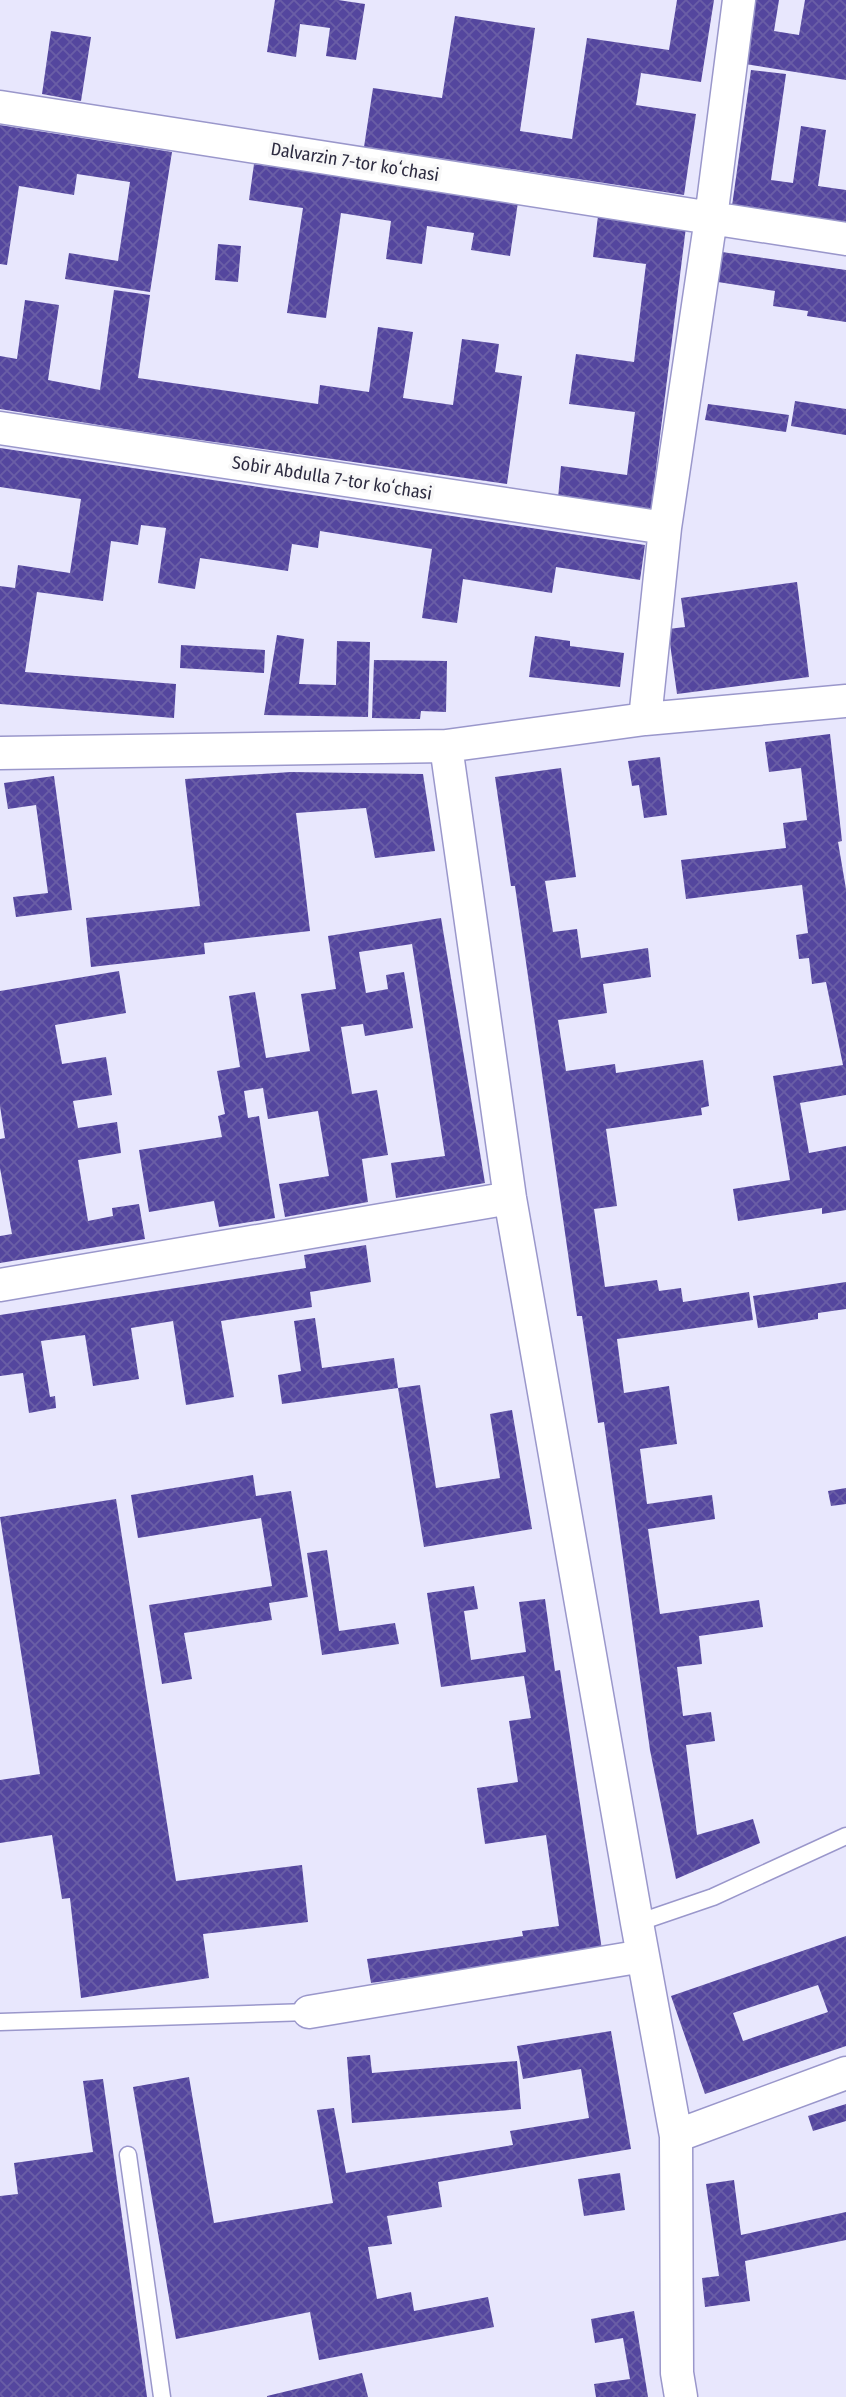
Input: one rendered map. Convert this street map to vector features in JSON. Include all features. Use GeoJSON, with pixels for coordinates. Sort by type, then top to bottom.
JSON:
{"type":"FeatureCollection","features":[{"type":"Feature","properties":{"kind":"street"},"geometry":{"type":"LineString","coordinates":[[645,719],[665,528],[711,218],[739,0]]}},
{"type":"Feature","properties":{"kind":"street","name":"Dalvarzin 7-tor koʻchasi"},"geometry":{"type":"LineString","coordinates":[[0,107],[846,239]]}},
{"type":"Feature","properties":{"kind":"street","name":"Sobir Abdulla 7-tor koʻchasi"},"geometry":{"type":"LineString","coordinates":[[0,428],[665,528]]}},
{"type":"Feature","properties":{"kind":"street"},"geometry":{"type":"LineString","coordinates":[[0,753],[446,746],[645,719],[845,708]]}},
{"type":"Feature","properties":{"kind":"street"},"geometry":{"type":"LineString","coordinates":[[446,746],[510,1198],[636,1923],[676,2136],[677,2373],[681,2397]]}},
{"type":"Feature","properties":{"kind":"street"},"geometry":{"type":"LineString","coordinates":[[0,1285],[510,1198]]}},
{"type":"Feature","properties":{"kind":"street"},"geometry":{"type":"LineString","coordinates":[[309,2012],[642,1956]]}},
{"type":"Feature","properties":{"kind":"street"},"geometry":{"type":"LineString","coordinates":[[676,2136],[846,2073]]}},
{"type":"Feature","properties":{"kind":"lane"},"geometry":{"type":"LineString","coordinates":[[636,1923],[713,1897],[846,1836]]}},
{"type":"Feature","properties":{"kind":"lane"},"geometry":{"type":"LineString","coordinates":[[0,2022],[309,2012]]}},
{"type":"Feature","properties":{"kind":"lane"},"geometry":{"type":"LineString","coordinates":[[128,2155],[162,2397]]}},
{"type":"Feature","properties":{"kind":"building"},"geometry":{"type":"Polygon","coordinates":[[[275,0],[338,0],[365,4],[356,60],[326,56],[330,28],[300,24],[296,57],[267,52],[275,0]]]}},
{"type":"Feature","properties":{"kind":"building"},"geometry":{"type":"Polygon","coordinates":[[[677,0],[714,0],[701,82],[641,73],[636,105],[696,114],[684,195],[364,147],[373,88],[442,98],[455,16],[535,28],[520,131],[572,139],[587,38],[669,50],[677,0]]]}},
{"type":"Feature","properties":{"kind":"building"},"geometry":{"type":"Polygon","coordinates":[[[755,0],[779,0],[774,31],[799,35],[805,0],[846,0],[846,80],[745,64],[755,0]]]}},
{"type":"Feature","properties":{"kind":"building"},"geometry":{"type":"Polygon","coordinates":[[[51,31],[91,37],[81,101],[42,94],[51,31]]]}},
{"type":"Feature","properties":{"kind":"building"},"geometry":{"type":"Polygon","coordinates":[[[751,70],[786,74],[771,180],[793,183],[801,126],[826,130],[818,186],[846,190],[846,222],[732,206],[751,70]]]}},
{"type":"Feature","properties":{"kind":"building"},"geometry":{"type":"Polygon","coordinates":[[[0,125],[172,152],[150,292],[65,279],[69,253],[118,261],[130,182],[77,174],[74,195],[19,186],[7,265],[0,264],[0,125]]]}},
{"type":"Feature","properties":{"kind":"building"},"geometry":{"type":"Polygon","coordinates":[[[254,164],[518,202],[510,256],[471,250],[474,233],[427,226],[422,264],[386,259],[391,221],[341,213],[326,318],[287,313],[303,208],[249,200],[254,164]]]}},
{"type":"Feature","properties":{"kind":"building"},"geometry":{"type":"Polygon","coordinates":[[[598,216],[686,227],[651,509],[558,498],[561,466],[627,475],[635,412],[569,404],[576,354],[634,362],[646,264],[593,257],[598,216]]]}},
{"type":"Feature","properties":{"kind":"building"},"geometry":{"type":"Polygon","coordinates":[[[218,244],[241,246],[238,282],[215,280],[218,244]]]}},
{"type":"Feature","properties":{"kind":"building"},"geometry":{"type":"Polygon","coordinates":[[[722,252],[846,270],[846,322],[807,316],[808,311],[773,306],[775,291],[718,282],[722,252]]]}},
{"type":"Feature","properties":{"kind":"building"},"geometry":{"type":"Polygon","coordinates":[[[114,290],[150,295],[138,378],[318,404],[320,385],[369,392],[378,327],[413,332],[403,398],[453,405],[462,339],[499,344],[495,372],[522,376],[507,484],[0,409],[0,356],[17,359],[25,300],[59,305],[48,380],[100,390],[114,290]]]}},
{"type":"Feature","properties":{"kind":"building"},"geometry":{"type":"Polygon","coordinates":[[[795,401],[846,409],[846,435],[791,426],[795,401]]]}},
{"type":"Feature","properties":{"kind":"building"},"geometry":{"type":"Polygon","coordinates":[[[708,404],[789,415],[786,432],[705,420],[708,404]]]}},
{"type":"Feature","properties":{"kind":"building"},"geometry":{"type":"Polygon","coordinates":[[[0,448],[645,545],[640,580],[556,567],[552,593],[463,579],[457,623],[422,618],[432,549],[320,531],[318,548],[292,544],[288,571],[200,558],[195,589],[158,583],[166,528],[141,525],[138,545],[111,541],[103,601],[37,592],[25,672],[176,684],[174,718],[0,704],[0,586],[15,588],[18,565],[70,573],[81,499],[0,487],[0,448]]]}},
{"type":"Feature","properties":{"kind":"building"},"geometry":{"type":"Polygon","coordinates":[[[797,582],[809,677],[677,694],[668,629],[685,627],[681,598],[797,582]]]}},
{"type":"Feature","properties":{"kind":"building"},"geometry":{"type":"Polygon","coordinates":[[[277,635],[304,639],[299,684],[336,685],[337,641],[370,642],[368,717],[264,715],[277,635]]]}},
{"type":"Feature","properties":{"kind":"building"},"geometry":{"type":"Polygon","coordinates":[[[535,636],[570,641],[570,646],[624,653],[620,687],[529,677],[535,636]]]}},
{"type":"Feature","properties":{"kind":"building"},"geometry":{"type":"Polygon","coordinates":[[[181,645],[265,650],[264,673],[180,668],[181,645]]]}},
{"type":"Feature","properties":{"kind":"building"},"geometry":{"type":"Polygon","coordinates":[[[374,660],[447,661],[446,712],[421,711],[420,719],[372,718],[374,660]]]}},
{"type":"Feature","properties":{"kind":"building"},"geometry":{"type":"Polygon","coordinates":[[[830,734],[842,841],[838,842],[846,889],[846,1095],[800,1103],[809,1153],[846,1146],[846,1210],[822,1214],[822,1208],[738,1221],[733,1189],[790,1180],[773,1076],[843,1065],[826,982],[812,984],[809,958],[799,959],[796,935],[808,933],[802,885],[686,899],[681,860],[786,848],[783,823],[807,820],[801,768],[769,772],[765,742],[830,734]]]}},
{"type":"Feature","properties":{"kind":"building"},"geometry":{"type":"Polygon","coordinates":[[[660,757],[667,815],[644,818],[639,785],[632,786],[628,761],[660,757]]]}},
{"type":"Feature","properties":{"kind":"building"},"geometry":{"type":"Polygon","coordinates":[[[561,768],[576,877],[545,881],[553,932],[577,929],[581,958],[648,948],[651,977],[603,984],[607,1013],[558,1020],[566,1071],[615,1064],[616,1073],[703,1060],[709,1106],[701,1108],[702,1115],[606,1129],[617,1206],[594,1209],[605,1287],[657,1280],[659,1291],[681,1288],[683,1302],[749,1292],[753,1320],[617,1339],[624,1393],[669,1386],[677,1444],[640,1449],[647,1504],[712,1495],[715,1519],[648,1529],[660,1614],[759,1600],[763,1627],[699,1636],[702,1664],[677,1667],[683,1716],[711,1712],[715,1741],[686,1745],[697,1835],[753,1819],[760,1843],[676,1879],[650,1750],[604,1422],[598,1423],[582,1316],[577,1316],[515,886],[511,886],[495,777],[561,768]]]}},
{"type":"Feature","properties":{"kind":"building"},"geometry":{"type":"Polygon","coordinates":[[[291,772],[423,774],[435,851],[375,858],[366,808],[296,813],[310,931],[204,943],[205,954],[91,967],[86,918],[200,906],[185,779],[291,772]]]}},
{"type":"Feature","properties":{"kind":"building"},"geometry":{"type":"Polygon","coordinates":[[[54,776],[72,910],[16,917],[13,897],[48,893],[36,805],[8,809],[4,783],[54,776]]]}},
{"type":"Feature","properties":{"kind":"building"},"geometry":{"type":"Polygon","coordinates":[[[441,918],[485,1183],[396,1198],[391,1163],[445,1156],[412,944],[359,952],[366,993],[388,989],[386,975],[404,972],[413,1028],[365,1036],[363,1024],[341,1027],[352,1094],[377,1090],[388,1155],[362,1159],[368,1202],[285,1217],[279,1184],[329,1176],[318,1111],[268,1119],[263,1088],[244,1091],[248,1118],[259,1116],[275,1218],[219,1227],[214,1201],[149,1212],[139,1150],[222,1137],[218,1116],[225,1114],[217,1071],[240,1067],[229,996],[255,992],[266,1058],[310,1051],[301,994],[336,989],[328,936],[441,918]]]}},
{"type":"Feature","properties":{"kind":"building"},"geometry":{"type":"Polygon","coordinates":[[[119,971],[126,1013],[55,1025],[62,1064],[106,1057],[112,1095],[73,1101],[78,1128],[117,1122],[121,1153],[78,1160],[88,1221],[113,1216],[112,1208],[139,1204],[145,1239],[0,1263],[0,1236],[12,1234],[0,1168],[0,1139],[5,1138],[0,1106],[0,991],[119,971]]]}},
{"type":"Feature","properties":{"kind":"building"},"geometry":{"type":"Polygon","coordinates":[[[366,1245],[371,1282],[310,1292],[312,1307],[221,1321],[234,1397],[186,1405],[173,1321],[131,1328],[139,1379],[93,1386],[85,1335],[41,1341],[50,1397],[55,1396],[56,1408],[29,1413],[23,1373],[0,1376],[0,1315],[306,1268],[304,1255],[366,1245]]]}},
{"type":"Feature","properties":{"kind":"building"},"geometry":{"type":"Polygon","coordinates":[[[846,1282],[846,1309],[818,1313],[818,1319],[758,1328],[753,1296],[846,1282]]]}},
{"type":"Feature","properties":{"kind":"building"},"geometry":{"type":"Polygon","coordinates":[[[315,1318],[322,1368],[394,1358],[398,1388],[282,1404],[278,1375],[301,1371],[294,1321],[315,1318]]]}},
{"type":"Feature","properties":{"kind":"building"},"geometry":{"type":"Polygon","coordinates":[[[420,1385],[436,1488],[500,1478],[490,1414],[512,1410],[532,1529],[424,1547],[398,1388],[420,1385]]]}},
{"type":"Feature","properties":{"kind":"building"},"geometry":{"type":"Polygon","coordinates":[[[253,1475],[256,1496],[291,1491],[308,1597],[269,1603],[272,1620],[184,1633],[192,1679],[162,1684],[149,1605],[272,1586],[261,1518],[138,1538],[131,1495],[253,1475]]]}},
{"type":"Feature","properties":{"kind":"building"},"geometry":{"type":"Polygon","coordinates":[[[846,1488],[846,1504],[831,1506],[828,1491],[846,1488]]]}},
{"type":"Feature","properties":{"kind":"building"},"geometry":{"type":"Polygon","coordinates":[[[116,1499],[176,1881],[302,1865],[308,1922],[203,1934],[209,1978],[81,1998],[70,1898],[62,1899],[52,1835],[0,1843],[0,1780],[40,1774],[0,1517],[116,1499]]]}},
{"type":"Feature","properties":{"kind":"building"},"geometry":{"type":"Polygon","coordinates":[[[327,1550],[339,1631],[395,1623],[399,1644],[322,1655],[307,1553],[327,1550]]]}},
{"type":"Feature","properties":{"kind":"building"},"geometry":{"type":"Polygon","coordinates":[[[474,1586],[478,1609],[464,1611],[471,1660],[526,1652],[519,1602],[545,1599],[555,1671],[560,1670],[602,1950],[371,1983],[367,1959],[523,1936],[522,1931],[559,1926],[546,1835],[485,1844],[477,1788],[518,1782],[509,1721],[531,1718],[524,1676],[441,1687],[427,1593],[474,1586]]]}},
{"type":"Feature","properties":{"kind":"building"},"geometry":{"type":"Polygon","coordinates":[[[846,1936],[846,2046],[705,2094],[671,1996],[846,1936]],[[818,1985],[733,2013],[743,2041],[828,2012],[818,1985]]]}},
{"type":"Feature","properties":{"kind":"building"},"geometry":{"type":"Polygon","coordinates":[[[611,2031],[631,2149],[438,2182],[442,2207],[387,2216],[392,2244],[368,2247],[377,2299],[411,2292],[414,2311],[488,2297],[494,2327],[319,2360],[310,2312],[176,2339],[133,2087],[189,2077],[214,2223],[333,2203],[317,2110],[334,2108],[346,2173],[513,2145],[510,2131],[589,2118],[581,2069],[523,2079],[517,2046],[611,2031]]]}},
{"type":"Feature","properties":{"kind":"building"},"geometry":{"type":"Polygon","coordinates":[[[370,2055],[372,2073],[517,2061],[521,2109],[352,2123],[347,2057],[370,2055]]]}},
{"type":"Feature","properties":{"kind":"building"},"geometry":{"type":"Polygon","coordinates":[[[103,2079],[147,2397],[0,2397],[0,2196],[18,2194],[14,2163],[93,2152],[83,2081],[103,2079]]]}},
{"type":"Feature","properties":{"kind":"building"},"geometry":{"type":"Polygon","coordinates":[[[846,2104],[846,2121],[813,2131],[808,2116],[846,2104]]]}},
{"type":"Feature","properties":{"kind":"building"},"geometry":{"type":"Polygon","coordinates":[[[620,2173],[625,2210],[584,2216],[578,2179],[620,2173]]]}},
{"type":"Feature","properties":{"kind":"building"},"geometry":{"type":"Polygon","coordinates":[[[734,2180],[741,2235],[846,2212],[846,2240],[745,2261],[750,2301],[705,2307],[702,2278],[719,2276],[706,2184],[734,2180]]]}},
{"type":"Feature","properties":{"kind":"building"},"geometry":{"type":"Polygon","coordinates":[[[634,2311],[648,2397],[596,2397],[594,2384],[630,2379],[623,2338],[595,2343],[591,2319],[634,2311]]]}},
{"type":"Feature","properties":{"kind":"building"},"geometry":{"type":"Polygon","coordinates":[[[362,2373],[368,2397],[267,2397],[267,2396],[362,2373]]]}}]}
